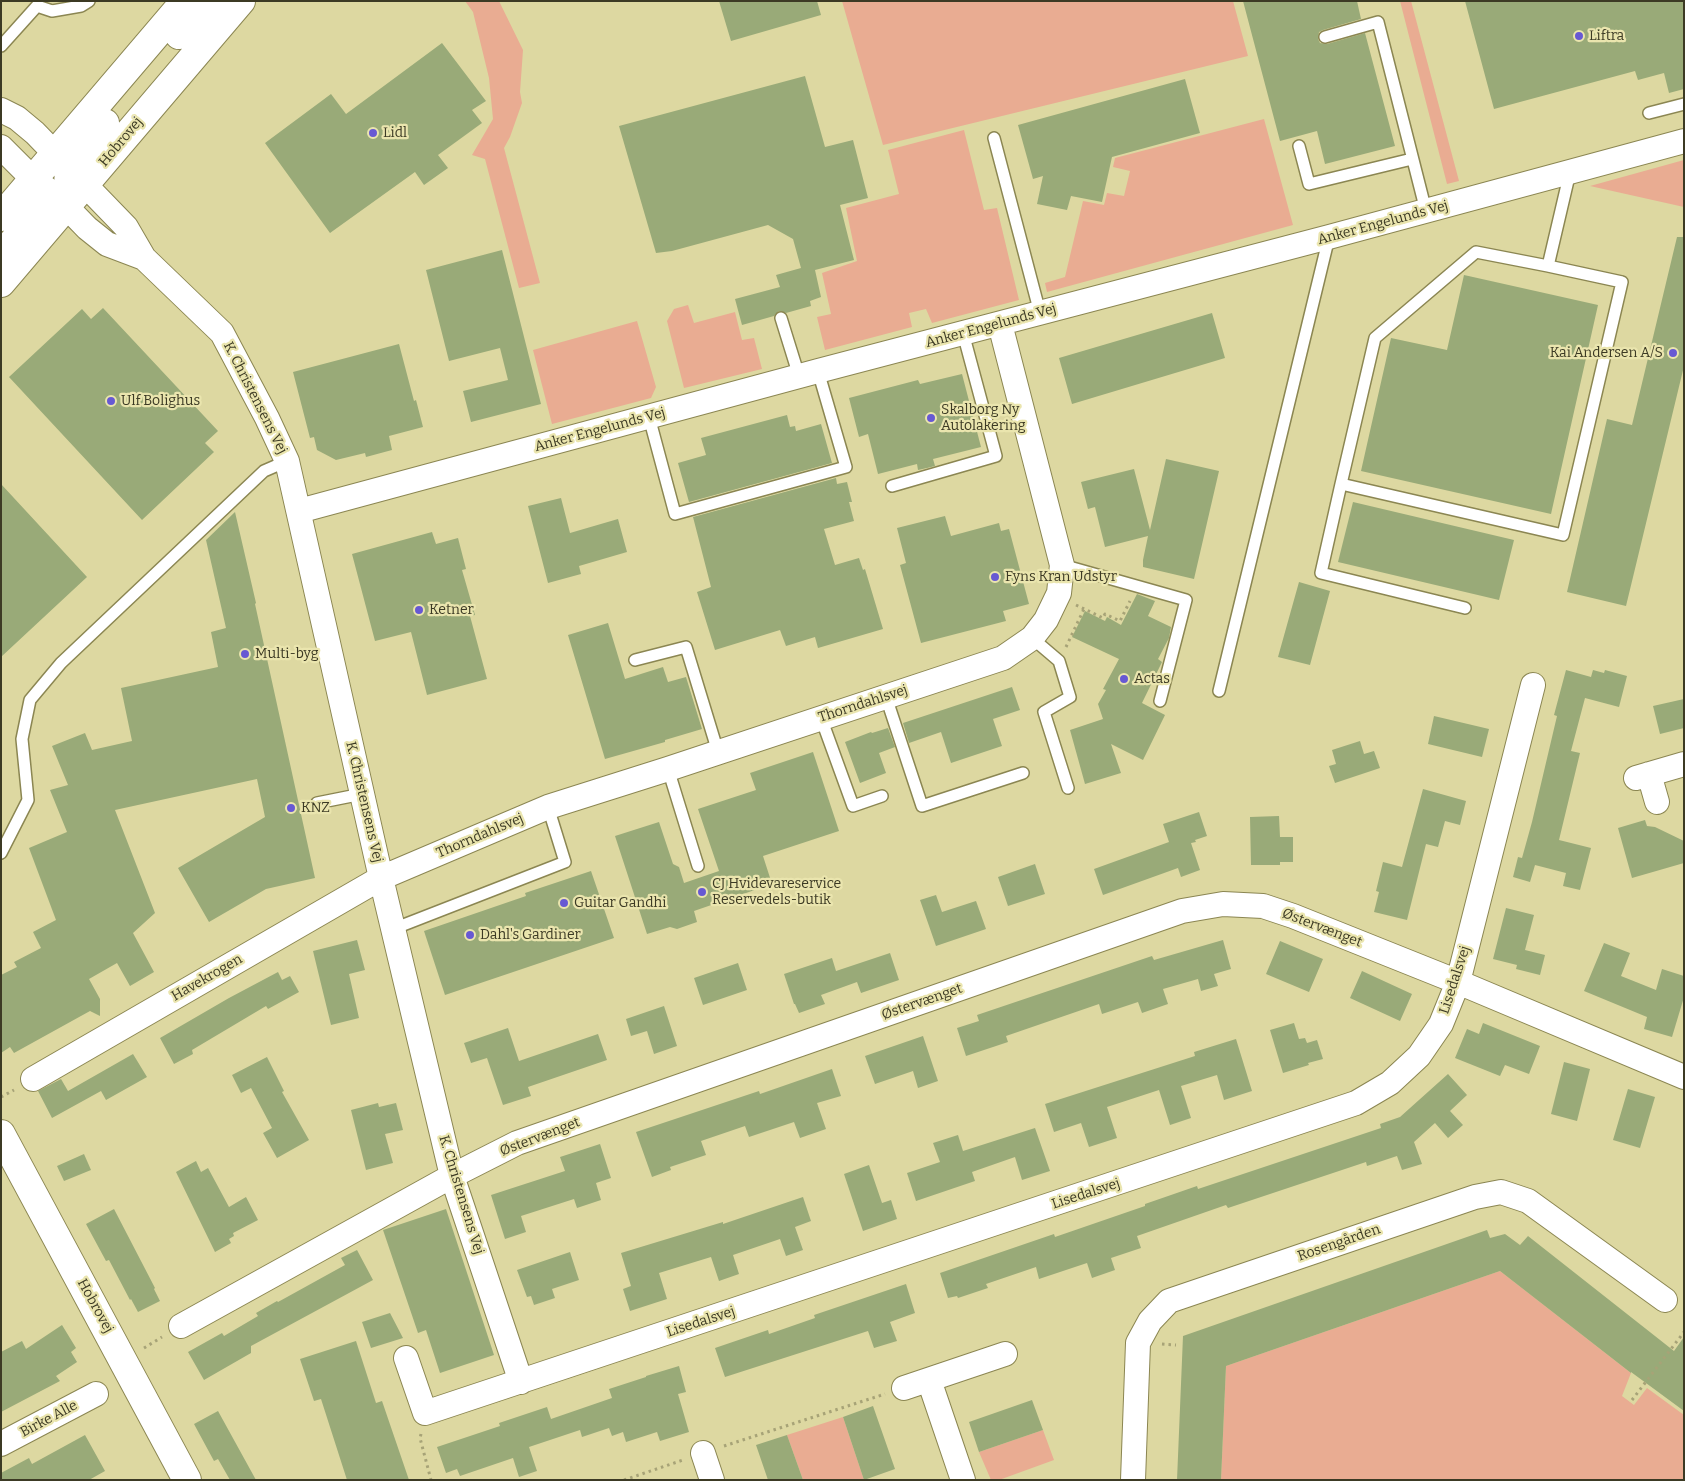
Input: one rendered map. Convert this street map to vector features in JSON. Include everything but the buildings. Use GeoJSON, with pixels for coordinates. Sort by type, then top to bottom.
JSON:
{"type":"FeatureCollection","features":[{"type":"Feature","properties":{"kind":"main road","name":"Hobrovej"},"geometry":{"type":"LineString","coordinates":[[1,283],[51,193],[70,169],[185,1]]}},
{"type":"Feature","properties":{"kind":"main road"},"geometry":{"type":"LineString","coordinates":[[70,169],[102,126],[208,1]]}},
{"type":"Feature","properties":{"kind":"main road","name":"Hobrovej"},"geometry":{"type":"LineString","coordinates":[[1,217],[51,193],[70,169],[241,1]]}},
{"type":"Feature","properties":{"kind":"main road"},"geometry":{"type":"LineString","coordinates":[[1,256],[51,193]]}},
{"type":"Feature","properties":{"kind":"main road","name":"Hobrovej"},"geometry":{"type":"LineString","coordinates":[[2,1138],[187,1480]]}},
{"type":"Feature","properties":{"kind":"street","name":"K. Christensens Vej"},"geometry":{"type":"LineString","coordinates":[[1,110],[17,118],[35,133],[126,227],[144,258],[222,333],[267,418],[287,461],[381,878],[452,1176],[521,1382]]}},
{"type":"Feature","properties":{"kind":"street","name":"Anker Engelunds Vej"},"geometry":{"type":"LineString","coordinates":[[299,511],[1684,142]]}},
{"type":"Feature","properties":{"kind":"street","name":"K. Christensens Vej"},"geometry":{"type":"LineString","coordinates":[[1,147],[87,228],[107,244],[144,258]]}},
{"type":"Feature","properties":{"kind":"street","name":"Thorndahlsvej"},"geometry":{"type":"LineString","coordinates":[[381,878],[548,807],[1003,658],[1032,638],[1046,620],[1058,595],[1062,564],[1000,324]]}},
{"type":"Feature","properties":{"kind":"street","name":"Lisedalsvej"},"geometry":{"type":"LineString","coordinates":[[425,1413],[1356,1103],[1390,1083],[1419,1056],[1441,1024],[1458,982],[1533,685]]}},
{"type":"Feature","properties":{"kind":"street"},"geometry":{"type":"LineString","coordinates":[[1657,802],[1642,776],[1684,764]]}},
{"type":"Feature","properties":{"kind":"street","name":"Havekrogen"},"geometry":{"type":"LineString","coordinates":[[24,1084],[381,878]]}},
{"type":"Feature","properties":{"kind":"street","name":"Østervænget"},"geometry":{"type":"LineString","coordinates":[[180,1326],[452,1176],[517,1143],[1182,911],[1223,904],[1263,906],[1293,916],[1458,982],[1684,1077]]}},
{"type":"Feature","properties":{"kind":"street","name":"Rosengården"},"geometry":{"type":"LineString","coordinates":[[1133,1480],[1138,1343],[1150,1321],[1169,1301],[1466,1200],[1501,1192],[1528,1201],[1665,1300]]}},
{"type":"Feature","properties":{"kind":"street"},"geometry":{"type":"LineString","coordinates":[[904,1388],[1005,1354]]}},
{"type":"Feature","properties":{"kind":"street"},"geometry":{"type":"LineString","coordinates":[[406,1358],[425,1413]]}},
{"type":"Feature","properties":{"kind":"street"},"geometry":{"type":"LineString","coordinates":[[929,1380],[962,1480]]}},
{"type":"Feature","properties":{"kind":"street","name":"Birke Alle"},"geometry":{"type":"LineString","coordinates":[[1,1444],[96,1394]]}},
{"type":"Feature","properties":{"kind":"street"},"geometry":{"type":"LineString","coordinates":[[702,1453],[712,1480]]}},
{"type":"Feature","properties":{"kind":"lane"},"geometry":{"type":"LineString","coordinates":[[1,46],[37,6],[52,11],[81,6],[88,1]]}},
{"type":"Feature","properties":{"kind":"lane"},"geometry":{"type":"LineString","coordinates":[[1325,37],[1378,22],[1426,211]]}},
{"type":"Feature","properties":{"kind":"lane"},"geometry":{"type":"LineString","coordinates":[[1649,113],[1684,104]]}},
{"type":"Feature","properties":{"kind":"lane"},"geometry":{"type":"LineString","coordinates":[[994,138],[1040,313]]}},
{"type":"Feature","properties":{"kind":"lane"},"geometry":{"type":"LineString","coordinates":[[1299,146],[1309,184],[1412,159]]}},
{"type":"Feature","properties":{"kind":"lane"},"geometry":{"type":"LineString","coordinates":[[1548,266],[1570,172]]}},
{"type":"Feature","properties":{"kind":"lane"},"geometry":{"type":"LineString","coordinates":[[1219,691],[1329,238]]}},
{"type":"Feature","properties":{"kind":"lane"},"geometry":{"type":"LineString","coordinates":[[1341,484],[1563,535],[1622,282],[1476,252],[1376,338],[1341,484],[1321,574],[1465,608]]}},
{"type":"Feature","properties":{"kind":"lane"},"geometry":{"type":"LineString","coordinates":[[649,417],[675,514],[846,466],[809,374],[781,318]]}},
{"type":"Feature","properties":{"kind":"lane"},"geometry":{"type":"LineString","coordinates":[[892,486],[996,456],[964,333]]}},
{"type":"Feature","properties":{"kind":"lane"},"geometry":{"type":"LineString","coordinates":[[1,853],[28,800],[22,739],[30,700],[61,663],[264,471],[287,461]]}},
{"type":"Feature","properties":{"kind":"lane"},"geometry":{"type":"LineString","coordinates":[[1062,564],[1186,600],[1160,701]]}},
{"type":"Feature","properties":{"kind":"lane"},"geometry":{"type":"LineString","coordinates":[[1032,638],[1059,660],[1070,697],[1044,712],[1068,788]]}},
{"type":"Feature","properties":{"kind":"lane"},"geometry":{"type":"LineString","coordinates":[[635,660],[686,647],[718,752]]}},
{"type":"Feature","properties":{"kind":"lane"},"geometry":{"type":"LineString","coordinates":[[886,697],[922,806],[1023,773]]}},
{"type":"Feature","properties":{"kind":"lane"},"geometry":{"type":"LineString","coordinates":[[821,718],[853,806],[882,796]]}},
{"type":"Feature","properties":{"kind":"lane"},"geometry":{"type":"LineString","coordinates":[[668,769],[698,866]]}},
{"type":"Feature","properties":{"kind":"lane"},"geometry":{"type":"LineString","coordinates":[[317,803],[362,794]]}},
{"type":"Feature","properties":{"kind":"lane"},"geometry":{"type":"LineString","coordinates":[[393,929],[564,862],[548,807]]}},
{"type":"Feature","properties":{"kind":"path"},"geometry":{"type":"LineString","coordinates":[[1058,595],[1103,618],[1105,614],[1120,621],[1132,598]]}},
{"type":"Feature","properties":{"kind":"path"},"geometry":{"type":"LineString","coordinates":[[1059,660],[1084,609]]}},
{"type":"Feature","properties":{"kind":"path"},"geometry":{"type":"LineString","coordinates":[[1,1097],[24,1084]]}},
{"type":"Feature","properties":{"kind":"path"},"geometry":{"type":"LineString","coordinates":[[1632,1400],[1684,1332]]}},
{"type":"Feature","properties":{"kind":"path"},"geometry":{"type":"LineString","coordinates":[[624,1480],[904,1388]]}},
{"type":"Feature","properties":{"kind":"path"},"geometry":{"type":"LineString","coordinates":[[425,1413],[420,1438],[431,1480]]}},
{"type":"Feature","properties":{"kind":"shaded area"},"geometry":{"type":"Polygon","coordinates":[[[465,1],[499,1],[523,50],[520,92],[522,103],[504,148],[540,283],[519,288],[485,159],[472,155],[493,119],[489,78],[473,12],[465,1]]]}},
{"type":"Feature","properties":{"kind":"shaded area"},"geometry":{"type":"Polygon","coordinates":[[[842,1],[1233,1],[1248,56],[883,145],[842,1]]]}},
{"type":"Feature","properties":{"kind":"shaded area"},"geometry":{"type":"Polygon","coordinates":[[[1400,1],[1411,1],[1459,181],[1447,184],[1400,1]]]}},
{"type":"Feature","properties":{"kind":"shaded area"},"geometry":{"type":"Polygon","coordinates":[[[1264,119],[1293,225],[1047,292],[1045,283],[1065,277],[1083,201],[1104,205],[1107,193],[1124,196],[1130,171],[1113,167],[1115,158],[1264,119]]]}},
{"type":"Feature","properties":{"kind":"shaded area"},"geometry":{"type":"Polygon","coordinates":[[[964,130],[984,210],[997,208],[1019,300],[932,323],[926,309],[909,313],[912,327],[825,350],[817,317],[831,314],[822,273],[857,261],[846,208],[899,194],[888,150],[964,130]]]}},
{"type":"Feature","properties":{"kind":"shaded area"},"geometry":{"type":"Polygon","coordinates":[[[1684,160],[1684,207],[1590,186],[1684,160]]]}},
{"type":"Feature","properties":{"kind":"shaded area"},"geometry":{"type":"Polygon","coordinates":[[[688,305],[694,323],[735,312],[742,340],[754,338],[762,369],[684,388],[667,321],[674,309],[688,305]]]}},
{"type":"Feature","properties":{"kind":"shaded area"},"geometry":{"type":"Polygon","coordinates":[[[637,321],[656,387],[651,398],[552,424],[533,350],[637,321]]]}},
{"type":"Feature","properties":{"kind":"shaded area"},"geometry":{"type":"Polygon","coordinates":[[[1500,1271],[1631,1373],[1622,1396],[1634,1405],[1647,1388],[1684,1415],[1684,1480],[1221,1480],[1226,1366],[1500,1271]]]}},
{"type":"Feature","properties":{"kind":"shaded area"},"geometry":{"type":"Polygon","coordinates":[[[843,1417],[864,1480],[803,1480],[787,1435],[843,1417]]]}},
{"type":"Feature","properties":{"kind":"shaded area"},"geometry":{"type":"Polygon","coordinates":[[[1043,1430],[1054,1460],[999,1480],[991,1480],[979,1452],[1043,1430]]]}},
{"type":"Feature","properties":{"kind":"place","name":"Liftra"},"geometry":{"type":"Point","coordinates":[1579,36]}},
{"type":"Feature","properties":{"kind":"place","name":"Lidl"},"geometry":{"type":"Point","coordinates":[373,133]}},
{"type":"Feature","properties":{"kind":"place","name":"Kai Andersen A/S"},"geometry":{"type":"Point","coordinates":[1673,353]}},
{"type":"Feature","properties":{"kind":"place","name":"Ulf Bolighus"},"geometry":{"type":"Point","coordinates":[111,401]}},
{"type":"Feature","properties":{"kind":"place","name":"Skalborg Ny Autolakering"},"geometry":{"type":"Point","coordinates":[931,418]}},
{"type":"Feature","properties":{"kind":"place","name":"Fyns Kran Udstyr"},"geometry":{"type":"Point","coordinates":[995,577]}},
{"type":"Feature","properties":{"kind":"place","name":"Ketner"},"geometry":{"type":"Point","coordinates":[419,610]}},
{"type":"Feature","properties":{"kind":"place","name":"Multi-byg"},"geometry":{"type":"Point","coordinates":[245,654]}},
{"type":"Feature","properties":{"kind":"place","name":"Actas"},"geometry":{"type":"Point","coordinates":[1124,679]}},
{"type":"Feature","properties":{"kind":"place","name":"KNZ"},"geometry":{"type":"Point","coordinates":[291,808]}},
{"type":"Feature","properties":{"kind":"place","name":"CJ Hvidevareservice Reservedels-butik"},"geometry":{"type":"Point","coordinates":[702,892]}},
{"type":"Feature","properties":{"kind":"place","name":"Guitar Gandhi"},"geometry":{"type":"Point","coordinates":[564,903]}},
{"type":"Feature","properties":{"kind":"place","name":"Dahl's Gardiner"},"geometry":{"type":"Point","coordinates":[470,935]}}]}
